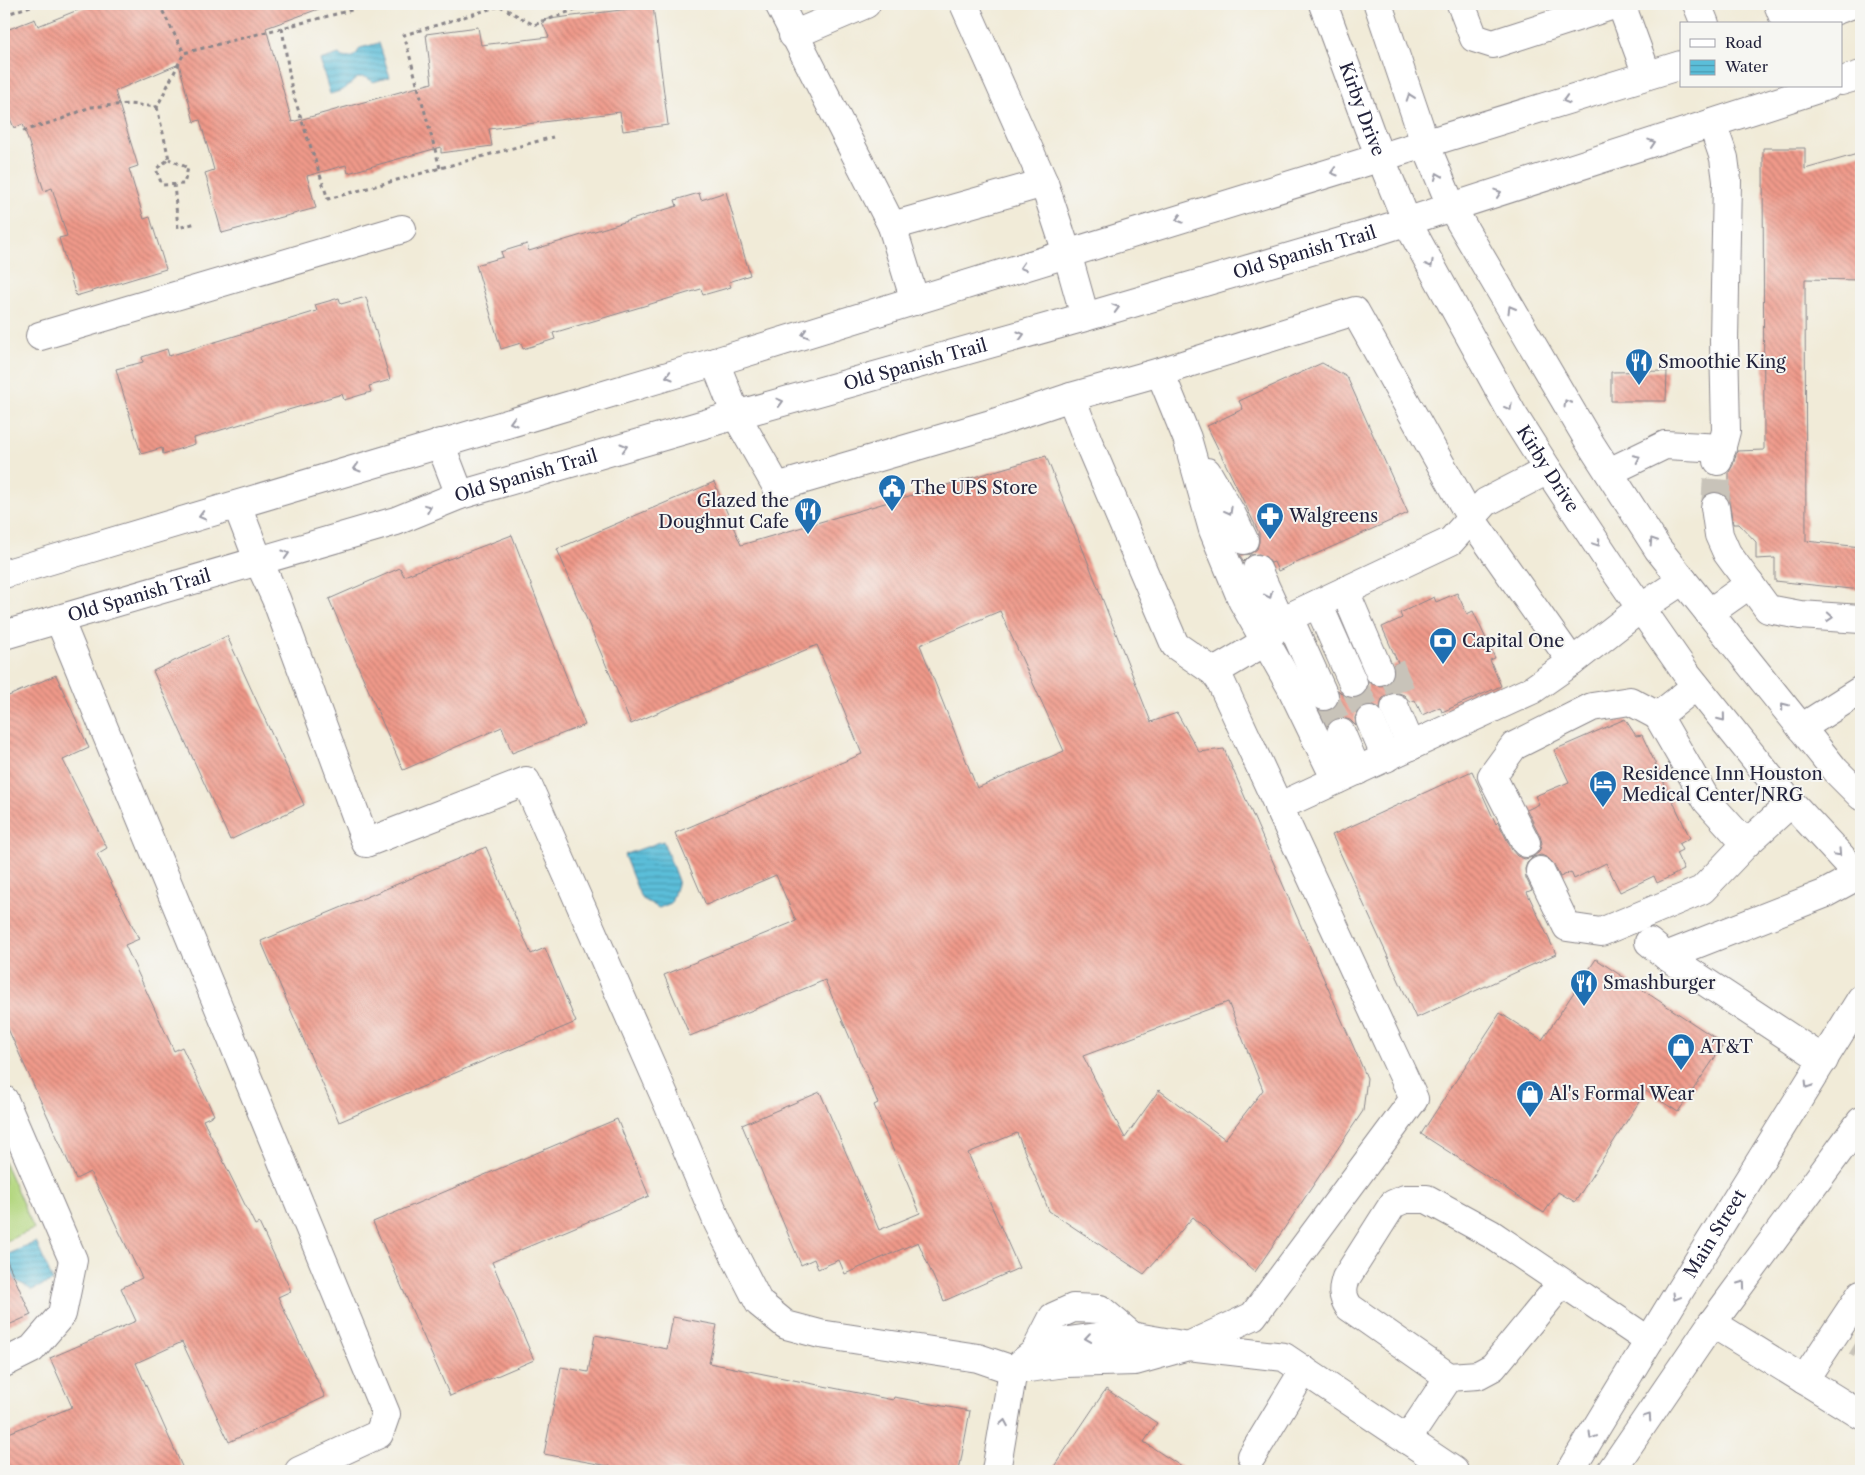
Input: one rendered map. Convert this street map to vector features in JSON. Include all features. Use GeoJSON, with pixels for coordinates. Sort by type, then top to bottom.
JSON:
{"type":"FeatureCollection","features":[{"type":"Feature","properties":{"kind":"main road"},"geometry":{"type":"LineString","coordinates":[[778,4],[892,226],[915,301]]}},
{"type":"Feature","properties":{"kind":"main road"},"geometry":{"type":"LineString","coordinates":[[793,34],[866,4]]}},
{"type":"Feature","properties":{"kind":"main road"},"geometry":{"type":"LineString","coordinates":[[964,4],[1044,183],[1085,317]]}},
{"type":"Feature","properties":{"kind":"main road","name":"Kirby Drive"},"geometry":{"type":"LineString","coordinates":[[1323,4],[1370,132],[1407,222],[1512,413],[1641,608],[1696,686],[1791,803],[1860,876]]}},
{"type":"Feature","properties":{"kind":"main road"},"geometry":{"type":"LineString","coordinates":[[1378,4],[1425,143],[1452,208],[1590,443],[1658,548],[1835,770],[1860,793]]}},
{"type":"Feature","properties":{"kind":"main road"},"geometry":{"type":"LineString","coordinates":[[1461,4],[1474,38],[1493,44],[1616,4]]}},
{"type":"Feature","properties":{"kind":"main road"},"geometry":{"type":"LineString","coordinates":[[1621,4],[1647,76]]}},
{"type":"Feature","properties":{"kind":"main road"},"geometry":{"type":"LineString","coordinates":[[1697,4],[1704,22]]}},
{"type":"Feature","properties":{"kind":"main road"},"geometry":{"type":"LineString","coordinates":[[1778,4],[1785,22]]}},
{"type":"Feature","properties":{"kind":"main road"},"geometry":{"type":"LineString","coordinates":[[1802,22],[1852,4]]}},
{"type":"Feature","properties":{"kind":"main road"},"geometry":{"type":"LineString","coordinates":[[4,574],[715,362],[1680,65]]}},
{"type":"Feature","properties":{"kind":"main road","name":"Old Spanish Trail"},"geometry":{"type":"LineString","coordinates":[[4,635],[396,521],[460,495],[1085,317],[1407,222],[1820,88]]}},
{"type":"Feature","properties":{"kind":"main road"},"geometry":{"type":"LineString","coordinates":[[1609,472],[1665,444],[1720,454],[1726,431],[1724,341],[1727,181],[1724,158],[1712,123]]}},
{"type":"Feature","properties":{"kind":"main road"},"geometry":{"type":"LineString","coordinates":[[892,226],[1044,183]]}},
{"type":"Feature","properties":{"kind":"main road"},"geometry":{"type":"LineString","coordinates":[[40,336],[402,229]]}},
{"type":"Feature","properties":{"kind":"main road"},"geometry":{"type":"LineString","coordinates":[[715,362],[736,415],[777,487],[988,425],[1071,397],[1160,372],[1356,311],[1472,520],[1572,662]]}},
{"type":"Feature","properties":{"kind":"main road"},"geometry":{"type":"LineString","coordinates":[[1160,372],[1187,438],[1213,530],[1242,600],[1311,609],[1358,681],[1311,609],[1257,569]]}},
{"type":"Feature","properties":{"kind":"main road"},"geometry":{"type":"LineString","coordinates":[[237,505],[259,562],[276,599],[366,843],[526,781],[665,1097],[718,1223],[759,1303],[786,1325],[794,1328],[820,1334],[978,1358],[1013,1370],[1066,1362],[1135,1361],[1188,1346],[1253,1316],[1414,1099],[1220,680],[1214,672],[1176,644],[1089,444],[1071,397]]}},
{"type":"Feature","properties":{"kind":"main road"},"geometry":{"type":"LineString","coordinates":[[1187,438],[1232,515],[1244,540]]}},
{"type":"Feature","properties":{"kind":"main road"},"geometry":{"type":"LineString","coordinates":[[440,443],[460,495]]}},
{"type":"Feature","properties":{"kind":"main road"},"geometry":{"type":"LineString","coordinates":[[1214,672],[1311,609],[1451,541],[1472,520],[1486,502],[1548,470]]}},
{"type":"Feature","properties":{"kind":"main road"},"geometry":{"type":"LineString","coordinates":[[1716,507],[1719,535],[1727,553],[1768,609],[1800,615],[1861,619]]}},
{"type":"Feature","properties":{"kind":"main road"},"geometry":{"type":"LineString","coordinates":[[1278,807],[1532,690],[1572,662],[1641,608],[1683,580]]}},
{"type":"Feature","properties":{"kind":"main road"},"geometry":{"type":"LineString","coordinates":[[1709,613],[1750,584]]}},
{"type":"Feature","properties":{"kind":"main road"},"geometry":{"type":"LineString","coordinates":[[1311,609],[1290,685],[1383,759]]}},
{"type":"Feature","properties":{"kind":"main road"},"geometry":{"type":"LineString","coordinates":[[59,619],[386,1414],[379,1434],[299,1471]]}},
{"type":"Feature","properties":{"kind":"main road"},"geometry":{"type":"LineString","coordinates":[[1658,716],[1696,686]]}},
{"type":"Feature","properties":{"kind":"main road"},"geometry":{"type":"LineString","coordinates":[[1801,728],[1861,690]]}},
{"type":"Feature","properties":{"kind":"main road"},"geometry":{"type":"LineString","coordinates":[[1526,843],[1487,778],[1514,746],[1592,707],[1630,701],[1658,716],[1707,801],[1746,844]]}},
{"type":"Feature","properties":{"kind":"main road"},"geometry":{"type":"LineString","coordinates":[[1383,759],[1375,718],[1383,759]]}},
{"type":"Feature","properties":{"kind":"main road"},"geometry":{"type":"LineString","coordinates":[[1540,871],[1561,930],[1601,932],[1702,890],[1746,844],[1791,803]]}},
{"type":"Feature","properties":{"kind":"main road"},"geometry":{"type":"LineString","coordinates":[[1824,1060],[1657,949],[1824,894],[1860,876]]}},
{"type":"Feature","properties":{"kind":"main road","name":"Main Street"},"geometry":{"type":"LineString","coordinates":[[1570,1471],[1861,999]]}},
{"type":"Feature","properties":{"kind":"main road"},"geometry":{"type":"LineString","coordinates":[[4,1100],[73,1260],[62,1314],[32,1349],[4,1363]]}},
{"type":"Feature","properties":{"kind":"main road"},"geometry":{"type":"LineString","coordinates":[[1611,1471],[1712,1323],[1861,1121]]}},
{"type":"Feature","properties":{"kind":"main road"},"geometry":{"type":"LineString","coordinates":[[1561,1284],[1493,1367],[1478,1375],[1448,1377],[1349,1307],[1344,1300],[1342,1289],[1346,1278],[1393,1204],[1405,1199],[1427,1199],[1491,1234],[1561,1284],[1649,1342]]}},
{"type":"Feature","properties":{"kind":"main road"},"geometry":{"type":"LineString","coordinates":[[1804,1380],[1847,1336],[1860,1301]]}},
{"type":"Feature","properties":{"kind":"main road"},"geometry":{"type":"LineString","coordinates":[[1712,1323],[1861,1415]]}},
{"type":"Feature","properties":{"kind":"main road"},"geometry":{"type":"LineString","coordinates":[[996,1471],[1013,1370],[1035,1352],[1061,1342],[1119,1334],[1188,1346],[1284,1357],[1454,1471]]}},
{"type":"Feature","properties":{"kind":"main road"},"geometry":{"type":"LineString","coordinates":[[1252,1456],[1304,1370]]}},
{"type":"Feature","properties":{"kind":"main road"},"geometry":{"type":"LineString","coordinates":[[1407,1440],[1448,1377]]}},
{"type":"Feature","properties":{"kind":"path"},"geometry":{"type":"LineString","coordinates":[[4,15],[37,4]]}},
{"type":"Feature","properties":{"kind":"path"},"geometry":{"type":"LineString","coordinates":[[158,4],[184,53]]}},
{"type":"Feature","properties":{"kind":"path"},"geometry":{"type":"LineString","coordinates":[[169,159],[157,107],[184,53],[375,4]]}},
{"type":"Feature","properties":{"kind":"path"},"geometry":{"type":"LineString","coordinates":[[440,168],[404,36],[500,5],[534,25],[589,4]]}},
{"type":"Feature","properties":{"kind":"path"},"geometry":{"type":"LineString","coordinates":[[282,28],[292,91],[328,199],[553,137]]}},
{"type":"Feature","properties":{"kind":"path"},"geometry":{"type":"LineString","coordinates":[[23,131],[62,119],[90,107],[129,104],[157,107]]}},
{"type":"Feature","properties":{"kind":"path"},"geometry":{"type":"LineString","coordinates":[[169,159],[188,168],[184,184],[162,185],[156,169],[169,159]]}},
{"type":"Feature","properties":{"kind":"path"},"geometry":{"type":"LineString","coordinates":[[174,184],[178,228],[196,223]]}},
{"type":"Feature","properties":{"kind":"green space"},"geometry":{"type":"Polygon","coordinates":[[[4,1161],[34,1229],[4,1242],[4,1161]]]}},
{"type":"Feature","properties":{"kind":"water"},"geometry":{"type":"Polygon","coordinates":[[[379,43],[390,77],[373,82],[363,77],[356,79],[346,88],[330,94],[320,60],[339,54],[342,57],[348,58],[355,55],[360,48],[379,43]]]}},
{"type":"Feature","properties":{"kind":"water"},"geometry":{"type":"Polygon","coordinates":[[[663,841],[678,881],[671,903],[659,908],[641,898],[624,855],[663,841]]]}},
{"type":"Feature","properties":{"kind":"water"},"geometry":{"type":"Polygon","coordinates":[[[36,1242],[53,1281],[32,1290],[14,1279],[4,1283],[4,1256],[36,1242]]]}},
{"type":"Feature","properties":{"kind":"building"},"geometry":{"type":"Polygon","coordinates":[[[93,4],[324,4],[324,7],[266,28],[292,122],[432,83],[426,34],[478,27],[481,45],[549,37],[541,20],[653,6],[668,125],[623,131],[620,112],[489,129],[492,146],[441,153],[441,147],[348,173],[346,165],[307,176],[316,208],[222,233],[205,173],[214,170],[200,120],[194,122],[179,64],[115,91],[138,166],[129,169],[144,219],[150,217],[166,269],[76,296],[59,238],[67,236],[52,188],[44,191],[23,124],[14,128],[4,104],[4,31],[35,19],[38,26],[93,4]]]}},
{"type":"Feature","properties":{"kind":"building"},"geometry":{"type":"Polygon","coordinates":[[[1763,148],[1805,148],[1805,169],[1861,153],[1861,280],[1805,279],[1806,541],[1861,547],[1861,590],[1775,581],[1775,558],[1756,559],[1756,542],[1739,524],[1733,524],[1729,501],[1729,472],[1737,451],[1764,450],[1763,148]]]}},
{"type":"Feature","properties":{"kind":"building"},"geometry":{"type":"Polygon","coordinates":[[[726,192],[750,275],[729,282],[731,287],[703,295],[701,289],[553,333],[555,339],[523,349],[521,343],[501,349],[476,265],[503,257],[501,252],[527,244],[529,251],[677,206],[675,200],[699,193],[701,200],[726,192]]]}},
{"type":"Feature","properties":{"kind":"building"},"geometry":{"type":"Polygon","coordinates":[[[366,297],[390,380],[369,386],[371,392],[344,400],[342,394],[194,438],[195,444],[163,454],[162,448],[141,454],[116,369],[143,362],[142,357],[167,349],[169,356],[317,311],[315,305],[339,298],[341,304],[366,297]]]}},
{"type":"Feature","properties":{"kind":"building","name":"Walgreens"},"geometry":{"type":"Polygon","coordinates":[[[1322,363],[1347,377],[1408,513],[1278,571],[1274,562],[1271,563],[1266,557],[1259,554],[1250,555],[1243,562],[1240,555],[1250,554],[1257,549],[1259,533],[1207,426],[1243,409],[1239,401],[1322,363]]]}},
{"type":"Feature","properties":{"kind":"building","name":"Smoothie King"},"geometry":{"type":"Polygon","coordinates":[[[1667,371],[1666,401],[1611,401],[1611,372],[1667,371]]]}},
{"type":"Feature","properties":{"kind":"building"},"geometry":{"type":"Polygon","coordinates":[[[1046,456],[1151,722],[1177,713],[1199,752],[1224,749],[1367,1078],[1363,1111],[1255,1272],[1193,1217],[1144,1274],[1049,1211],[1017,1133],[968,1153],[1019,1268],[944,1301],[918,1242],[845,1274],[839,1260],[818,1269],[814,1259],[801,1265],[742,1125],[820,1092],[879,1230],[920,1213],[874,1105],[878,1103],[825,980],[690,1036],[664,975],[796,921],[776,875],[706,905],[675,833],[862,754],[817,645],[631,724],[557,549],[714,482],[741,545],[1046,456]],[[1000,611],[920,645],[977,788],[1064,751],[1000,611]],[[1228,1002],[1083,1056],[1125,1138],[1159,1090],[1225,1139],[1263,1090],[1228,1002]]]}},
{"type":"Feature","properties":{"kind":"building"},"geometry":{"type":"Polygon","coordinates":[[[512,535],[585,725],[512,753],[502,727],[403,770],[329,599],[400,568],[404,576],[512,535]]]}},
{"type":"Feature","properties":{"kind":"building","name":"Capital One"},"geometry":{"type":"Polygon","coordinates":[[[1457,593],[1467,614],[1473,611],[1495,658],[1490,660],[1501,686],[1442,712],[1440,707],[1422,715],[1415,700],[1410,702],[1404,695],[1396,692],[1389,693],[1382,699],[1380,708],[1371,704],[1358,710],[1355,718],[1356,726],[1350,720],[1342,718],[1335,719],[1327,726],[1320,711],[1330,710],[1336,706],[1339,698],[1338,690],[1344,696],[1351,698],[1359,697],[1366,692],[1368,682],[1378,686],[1386,685],[1392,680],[1394,673],[1393,665],[1398,663],[1382,627],[1402,618],[1400,613],[1434,597],[1436,602],[1457,593]]]}},
{"type":"Feature","properties":{"kind":"building"},"geometry":{"type":"Polygon","coordinates":[[[227,636],[304,805],[230,840],[153,671],[227,636]]]}},
{"type":"Feature","properties":{"kind":"building"},"geometry":{"type":"Polygon","coordinates":[[[56,675],[89,748],[63,760],[107,848],[97,854],[139,939],[125,945],[174,1051],[182,1047],[214,1115],[203,1120],[255,1225],[259,1223],[291,1291],[278,1297],[325,1397],[229,1442],[182,1342],[136,1363],[184,1471],[4,1471],[4,1435],[72,1407],[50,1358],[136,1321],[121,1288],[142,1278],[90,1172],[76,1179],[4,1020],[4,698],[56,675]]]}},
{"type":"Feature","properties":{"kind":"building","name":"Residence Inn Houston Medical Center/NRG"},"geometry":{"type":"Polygon","coordinates":[[[1625,719],[1636,736],[1642,735],[1690,838],[1679,844],[1682,850],[1676,853],[1684,870],[1657,883],[1654,876],[1620,892],[1606,863],[1574,879],[1571,872],[1560,877],[1554,864],[1548,858],[1541,855],[1533,857],[1539,852],[1542,843],[1527,810],[1539,804],[1535,796],[1569,782],[1554,750],[1625,719]]]}},
{"type":"Feature","properties":{"kind":"building"},"geometry":{"type":"Polygon","coordinates":[[[1472,771],[1496,824],[1498,822],[1512,850],[1517,856],[1525,859],[1533,857],[1527,863],[1525,869],[1526,878],[1532,890],[1527,892],[1556,954],[1416,1018],[1332,835],[1472,771]]]}},
{"type":"Feature","properties":{"kind":"building"},"geometry":{"type":"Polygon","coordinates":[[[486,847],[531,954],[545,948],[576,1022],[339,1122],[261,941],[486,847]]]}},
{"type":"Feature","properties":{"kind":"building","name":"Al's Formal Wear"},"geometry":{"type":"Polygon","coordinates":[[[1596,959],[1724,1044],[1678,1112],[1646,1091],[1575,1202],[1558,1192],[1544,1213],[1421,1134],[1500,1013],[1542,1040],[1596,959]]]}},
{"type":"Feature","properties":{"kind":"building"},"geometry":{"type":"Polygon","coordinates":[[[617,1119],[649,1196],[492,1262],[534,1360],[450,1396],[373,1222],[617,1119]]]}},
{"type":"Feature","properties":{"kind":"building"},"geometry":{"type":"Polygon","coordinates":[[[4,1254],[31,1315],[4,1327],[4,1254]]]}},
{"type":"Feature","properties":{"kind":"building"},"geometry":{"type":"Polygon","coordinates":[[[673,1317],[717,1325],[709,1363],[893,1400],[894,1397],[970,1411],[959,1471],[636,1471],[544,1454],[561,1367],[588,1372],[595,1335],[667,1349],[673,1317]]]}},
{"type":"Feature","properties":{"kind":"building"},"geometry":{"type":"Polygon","coordinates":[[[1106,1389],[1157,1423],[1144,1442],[1188,1471],[1051,1471],[1106,1389]]]}},
{"type":"Feature","properties":{"kind":"tunnel"},"geometry":{"type":"LineString","coordinates":[[1715,507],[1718,461]]}},
{"type":"Feature","properties":{"kind":"tunnel"},"geometry":{"type":"LineString","coordinates":[[1390,666],[1406,704]]}},
{"type":"Feature","properties":{"kind":"tunnel"},"geometry":{"type":"LineString","coordinates":[[1353,683],[1370,720]]}},
{"type":"Feature","properties":{"kind":"tunnel"},"geometry":{"type":"LineString","coordinates":[[1324,696],[1341,733]]}},
{"type":"Feature","properties":{"kind":"tunnel"},"geometry":{"type":"LineString","coordinates":[[1856,1342],[1861,1345]]}},
{"type":"Feature","properties":{"kind":"place","name":"Smoothie King"},"geometry":{"type":"Point","coordinates":[1639,386]}},
{"type":"Feature","properties":{"kind":"place","name":"The UPS Store"},"geometry":{"type":"Point","coordinates":[892,512]}},
{"type":"Feature","properties":{"kind":"place","name":"Glazed the Doughnut Cafe"},"geometry":{"type":"Point","coordinates":[808,535]}},
{"type":"Feature","properties":{"kind":"place","name":"Walgreens"},"geometry":{"type":"Point","coordinates":[1270,540]}},
{"type":"Feature","properties":{"kind":"place","name":"Capital One"},"geometry":{"type":"Point","coordinates":[1443,665]}},
{"type":"Feature","properties":{"kind":"place","name":"Residence Inn Houston Medical Center/NRG"},"geometry":{"type":"Point","coordinates":[1603,808]}},
{"type":"Feature","properties":{"kind":"place","name":"Smashburger"},"geometry":{"type":"Point","coordinates":[1584,1007]}},
{"type":"Feature","properties":{"kind":"place","name":"AT&T"},"geometry":{"type":"Point","coordinates":[1681,1071]}},
{"type":"Feature","properties":{"kind":"place","name":"Al's Formal Wear"},"geometry":{"type":"Point","coordinates":[1530,1118]}}]}
